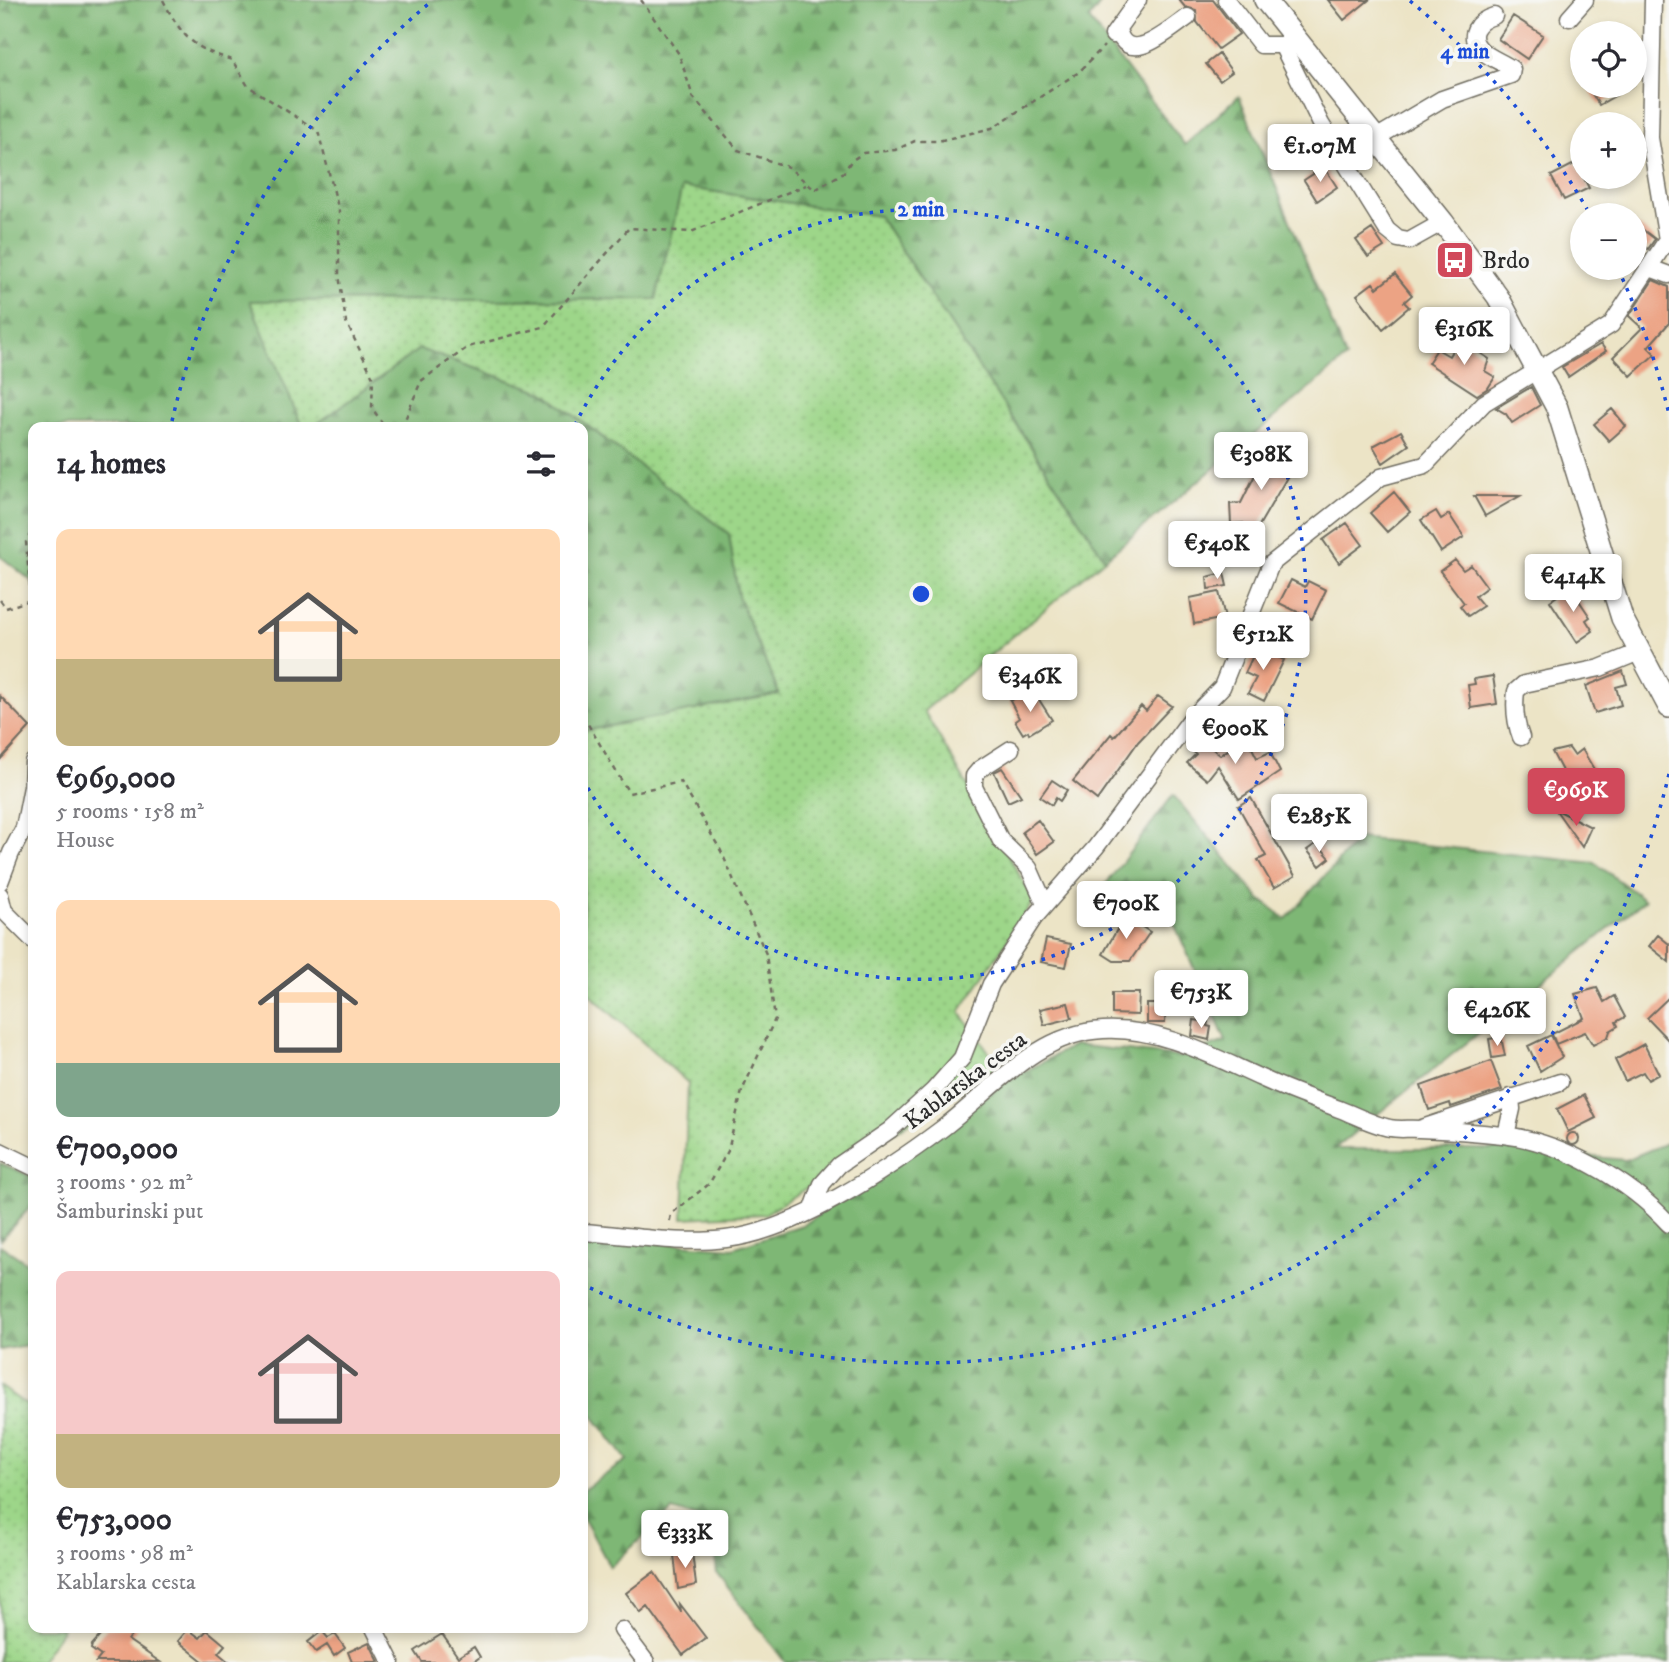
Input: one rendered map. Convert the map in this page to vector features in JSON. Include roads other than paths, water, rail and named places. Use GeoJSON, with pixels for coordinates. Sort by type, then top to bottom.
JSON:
{"type":"FeatureCollection","features":[{"type":"Feature","properties":{"kind":"main road"},"geometry":{"type":"LineString","coordinates":[[1265,0],[1292,45],[1376,138],[1498,297],[1557,408],[1622,618],[1669,707]]}},
{"type":"Feature","properties":{"kind":"street"},"geometry":{"type":"LineString","coordinates":[[1138,0],[1115,34],[1124,43],[1143,46],[1188,16]]}},
{"type":"Feature","properties":{"kind":"street"},"geometry":{"type":"LineString","coordinates":[[1226,0],[1261,45],[1292,45],[1321,124],[1387,230],[1398,239],[1409,241],[1443,222]]}},
{"type":"Feature","properties":{"kind":"street"},"geometry":{"type":"LineString","coordinates":[[1569,18],[1585,0]]}},
{"type":"Feature","properties":{"kind":"street"},"geometry":{"type":"LineString","coordinates":[[813,1209],[821,1184],[839,1165],[890,1130],[933,1091],[962,1058],[991,984],[1045,904],[1096,847],[1191,719],[1222,687],[1271,564],[1381,477],[1425,465],[1484,403],[1611,324],[1650,268],[1667,240],[1666,201],[1650,138],[1653,0]]}},
{"type":"Feature","properties":{"kind":"street"},"geometry":{"type":"LineString","coordinates":[[1376,138],[1442,99],[1511,75],[1512,69],[1482,51],[1475,39],[1475,28],[1481,19],[1494,16]]}},
{"type":"Feature","properties":{"kind":"street"},"geometry":{"type":"LineString","coordinates":[[1650,268],[1669,275]]}},
{"type":"Feature","properties":{"kind":"street"},"geometry":{"type":"LineString","coordinates":[[1521,737],[1516,725],[1514,702],[1516,691],[1524,684],[1600,668],[1639,652]]}},
{"type":"Feature","properties":{"kind":"street"},"geometry":{"type":"LineString","coordinates":[[1011,749],[980,769],[974,776],[974,787],[1001,841],[1029,868],[1045,904]]}},
{"type":"Feature","properties":{"kind":"street"},"geometry":{"type":"LineString","coordinates":[[0,882],[10,853],[24,828],[28,799]]}},
{"type":"Feature","properties":{"kind":"street"},"geometry":{"type":"LineString","coordinates":[[0,895],[4,911],[28,935]]}},
{"type":"Feature","properties":{"kind":"street","name":"Kablarska cesta"},"geometry":{"type":"LineString","coordinates":[[588,1232],[727,1239],[759,1231],[813,1209],[878,1174],[944,1127],[1002,1077],[1038,1051],[1064,1038],[1101,1030],[1163,1037],[1384,1127],[1506,1135],[1542,1145],[1595,1167],[1623,1184],[1669,1224]]}},
{"type":"Feature","properties":{"kind":"street","name":"Kablarska cesta"},"geometry":{"type":"LineString","coordinates":[[1419,1129],[1560,1082]]}},
{"type":"Feature","properties":{"kind":"street"},"geometry":{"type":"LineString","coordinates":[[1506,1135],[1512,1109],[1511,1097]]}},
{"type":"Feature","properties":{"kind":"street"},"geometry":{"type":"LineString","coordinates":[[0,1151],[28,1160]]}},
{"type":"Feature","properties":{"kind":"street"},"geometry":{"type":"LineString","coordinates":[[622,1630],[646,1662]]}},
{"type":"Feature","properties":{"kind":"street"},"geometry":{"type":"LineString","coordinates":[[376,1633],[391,1662]]}},
{"type":"Feature","properties":{"kind":"place","name":"Brdo"},"geometry":{"type":"Point","coordinates":[1455,260]}}]}
